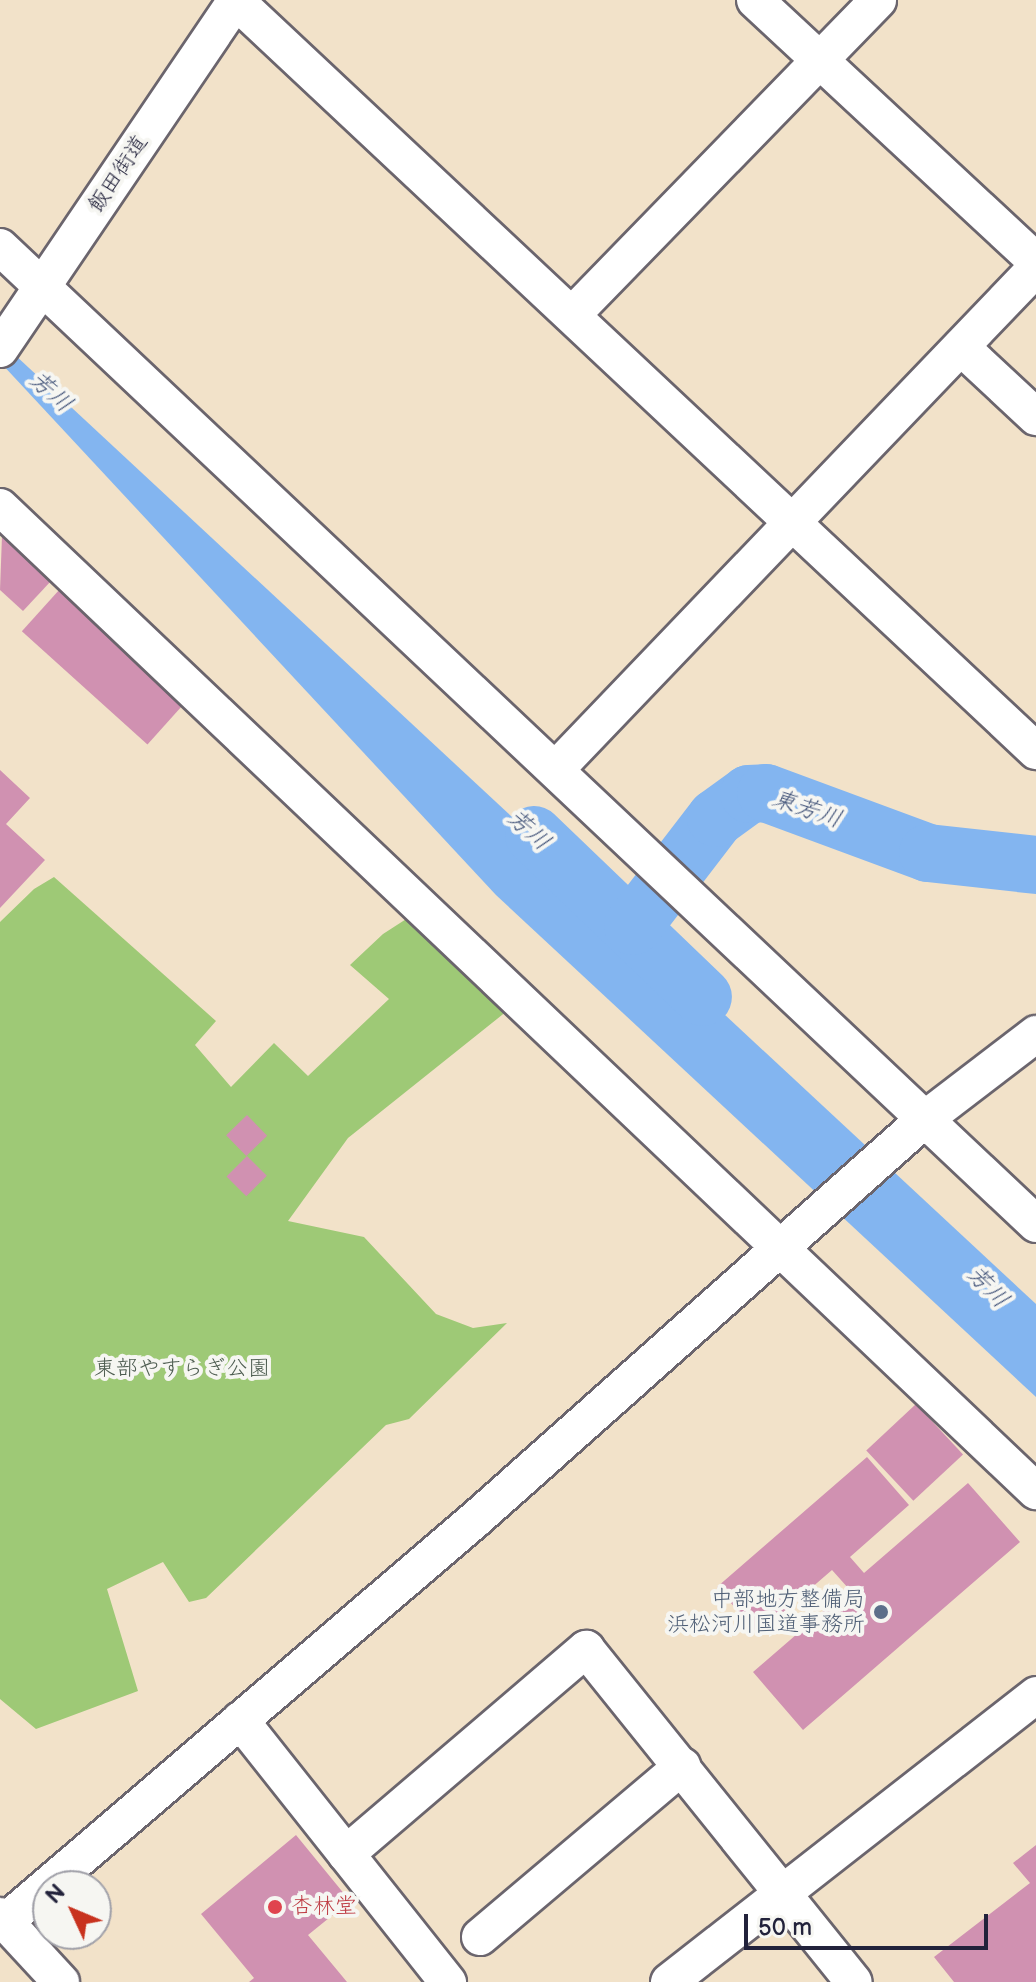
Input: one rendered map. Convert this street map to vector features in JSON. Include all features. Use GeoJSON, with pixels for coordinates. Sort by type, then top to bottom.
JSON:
{"type":"FeatureCollection","features":[{"type":"Feature","properties":{"kind":"street"},"geometry":{"type":"LineString","coordinates":[[236,0],[1036,751]]}},
{"type":"Feature","properties":{"kind":"street","name":"飯田街道"},"geometry":{"type":"LineString","coordinates":[[0,349],[236,0]]}},
{"type":"Feature","properties":{"kind":"street"},"geometry":{"type":"LineString","coordinates":[[755,0],[1036,261]]}},
{"type":"Feature","properties":{"kind":"street"},"geometry":{"type":"LineString","coordinates":[[572,315],[817,58],[878,0]]}},
{"type":"Feature","properties":{"kind":"street"},"geometry":{"type":"LineString","coordinates":[[0,247],[558,767],[922,1122],[1036,1224]]}},
{"type":"Feature","properties":{"kind":"street"},"geometry":{"type":"LineString","coordinates":[[558,767],[1036,268]]}},
{"type":"Feature","properties":{"kind":"street"},"geometry":{"type":"LineString","coordinates":[[961,347],[1036,417]]}},
{"type":"Feature","properties":{"kind":"street"},"geometry":{"type":"LineString","coordinates":[[0,507],[782,1244],[1036,1491]]}},
{"type":"Feature","properties":{"kind":"street"},"geometry":{"type":"LineString","coordinates":[[61,1982],[2,1919],[478,1517],[922,1122],[1036,1034]]}},
{"type":"Feature","properties":{"kind":"street"},"geometry":{"type":"LineString","coordinates":[[346,1854],[586,1649],[854,1982]]}},
{"type":"Feature","properties":{"kind":"street"},"geometry":{"type":"LineString","coordinates":[[669,1982],[1036,1695]]}},
{"type":"Feature","properties":{"kind":"street"},"geometry":{"type":"LineString","coordinates":[[240,1720],[448,1982]]}},
{"type":"Feature","properties":{"kind":"street"},"geometry":{"type":"LineString","coordinates":[[480,1937],[682,1766]]}},
{"type":"Feature","properties":{"kind":"green space","name":"東部やすらぎ公園"},"geometry":{"type":"Polygon","coordinates":[[[54,877],[216,1021],[195,1045],[231,1087],[274,1043],[308,1076],[389,999],[350,965],[383,934],[414,914],[512,1007],[348,1138],[288,1221],[364,1237],[436,1314],[473,1328],[507,1323],[409,1419],[386,1425],[206,1598],[189,1602],[163,1562],[107,1589],[138,1691],[36,1729],[0,1699],[0,922],[34,889],[54,877]]]}},
{"type":"Feature","properties":{"kind":"water"},"geometry":{"type":"Polygon","coordinates":[[[0,341],[1036,1304],[1036,1397],[496,895],[0,362],[0,341]]]}},
{"type":"Feature","properties":{"kind":"building"},"geometry":{"type":"Polygon","coordinates":[[[2,536],[51,581],[23,611],[0,590],[2,536]]]}},
{"type":"Feature","properties":{"kind":"building"},"geometry":{"type":"Polygon","coordinates":[[[60,589],[186,702],[147,744],[22,631],[60,589]]]}},
{"type":"Feature","properties":{"kind":"building"},"geometry":{"type":"Polygon","coordinates":[[[0,770],[30,798],[6,824],[45,860],[0,908],[0,770]]]}},
{"type":"Feature","properties":{"kind":"building"},"geometry":{"type":"Polygon","coordinates":[[[247,1115],[267,1136],[246,1156],[226,1135],[247,1115]]]}},
{"type":"Feature","properties":{"kind":"building"},"geometry":{"type":"Polygon","coordinates":[[[247,1156],[267,1176],[246,1196],[226,1177],[247,1156]]]}},
{"type":"Feature","properties":{"kind":"building"},"geometry":{"type":"Polygon","coordinates":[[[916,1404],[963,1454],[913,1501],[866,1450],[916,1404]]]}},
{"type":"Feature","properties":{"kind":"building","name":"中部地方整備局 浜松河川国道事務所"},"geometry":{"type":"Polygon","coordinates":[[[867,1457],[909,1505],[850,1557],[864,1573],[968,1483],[1020,1542],[803,1730],[753,1672],[849,1589],[832,1570],[758,1634],[717,1587],[867,1457]]]}},
{"type":"Feature","properties":{"kind":"building","name":"杏林堂"},"geometry":{"type":"Polygon","coordinates":[[[296,1835],[350,1901],[308,1935],[347,1982],[249,1982],[254,1978],[201,1914],[296,1835]]]}},
{"type":"Feature","properties":{"kind":"building"},"geometry":{"type":"Polygon","coordinates":[[[1036,1845],[1036,1982],[954,1982],[934,1957],[1030,1883],[1013,1863],[1036,1845]]]}},
{"type":"Feature","properties":{"kind":"waterway","name":"東芳川"},"geometry":{"type":"LineString","coordinates":[[633,926],[716,818],[749,794],[766,793],[928,853],[1036,865]]}},
{"type":"Feature","properties":{"kind":"waterway","name":"芳川"},"geometry":{"type":"LineString","coordinates":[[534,835],[703,997]]}},
{"type":"Feature","properties":{"kind":"place","name":"中部地方整備局 浜松河川国道事務所"},"geometry":{"type":"Point","coordinates":[881,1612]}},
{"type":"Feature","properties":{"kind":"place","name":"杏林堂"},"geometry":{"type":"Point","coordinates":[275,1907]}}]}
